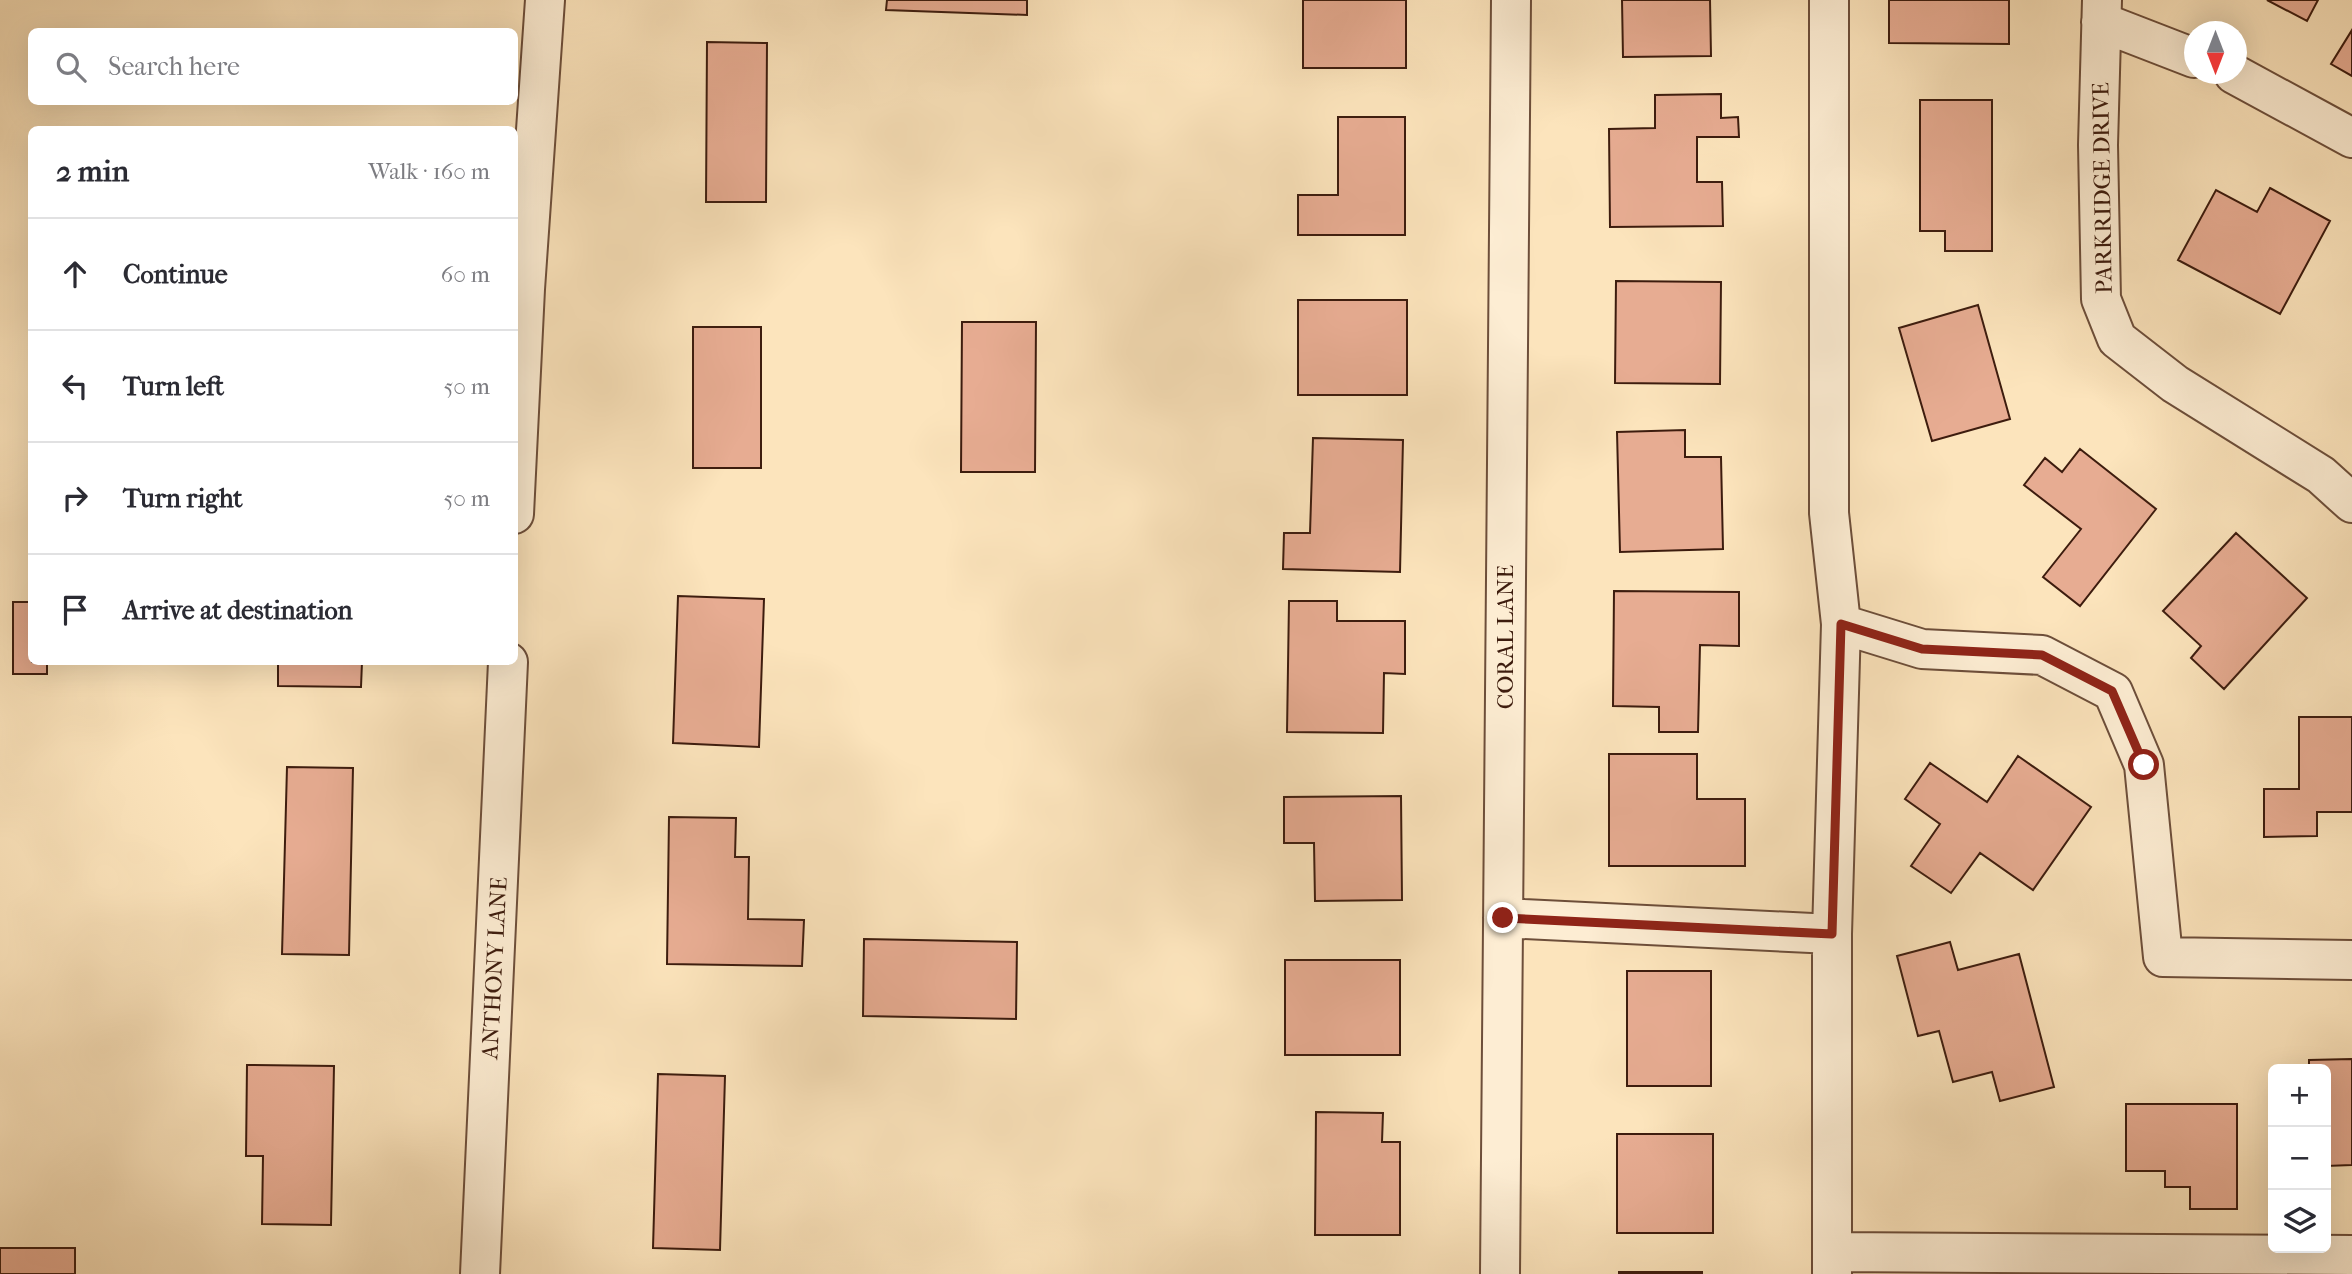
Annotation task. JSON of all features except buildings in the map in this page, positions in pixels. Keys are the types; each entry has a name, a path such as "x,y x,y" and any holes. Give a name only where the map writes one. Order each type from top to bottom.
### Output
{"street":[{"path":"518,432 545,0"},
{"name":"CORAL LANE","path":"1500,1274 1511,0"},
{"path":"1829,0 1829,513 1841,624 1832,934 1832,1263 2352,1255"},
{"path":"2101,11 2184,53"},
{"name":"PARKRIDGE DRIVE","path":"2101,11 2098,145 2101,299 2117,339 2175,384 2321,475 2352,503"},
{"path":"2247,81 2352,138"},
{"path":"1841,624 1922,649 2042,655 2112,691 2144,765 2162,957 2352,960"},
{"name":"ANTHONY LANE","path":"480,1274 508,665"},
{"path":"1503,918 1832,934"}],"route":[{"path":"1503,918 1832,934 1841,624 1922,649 2042,655 2112,691 2144,765"}]}
